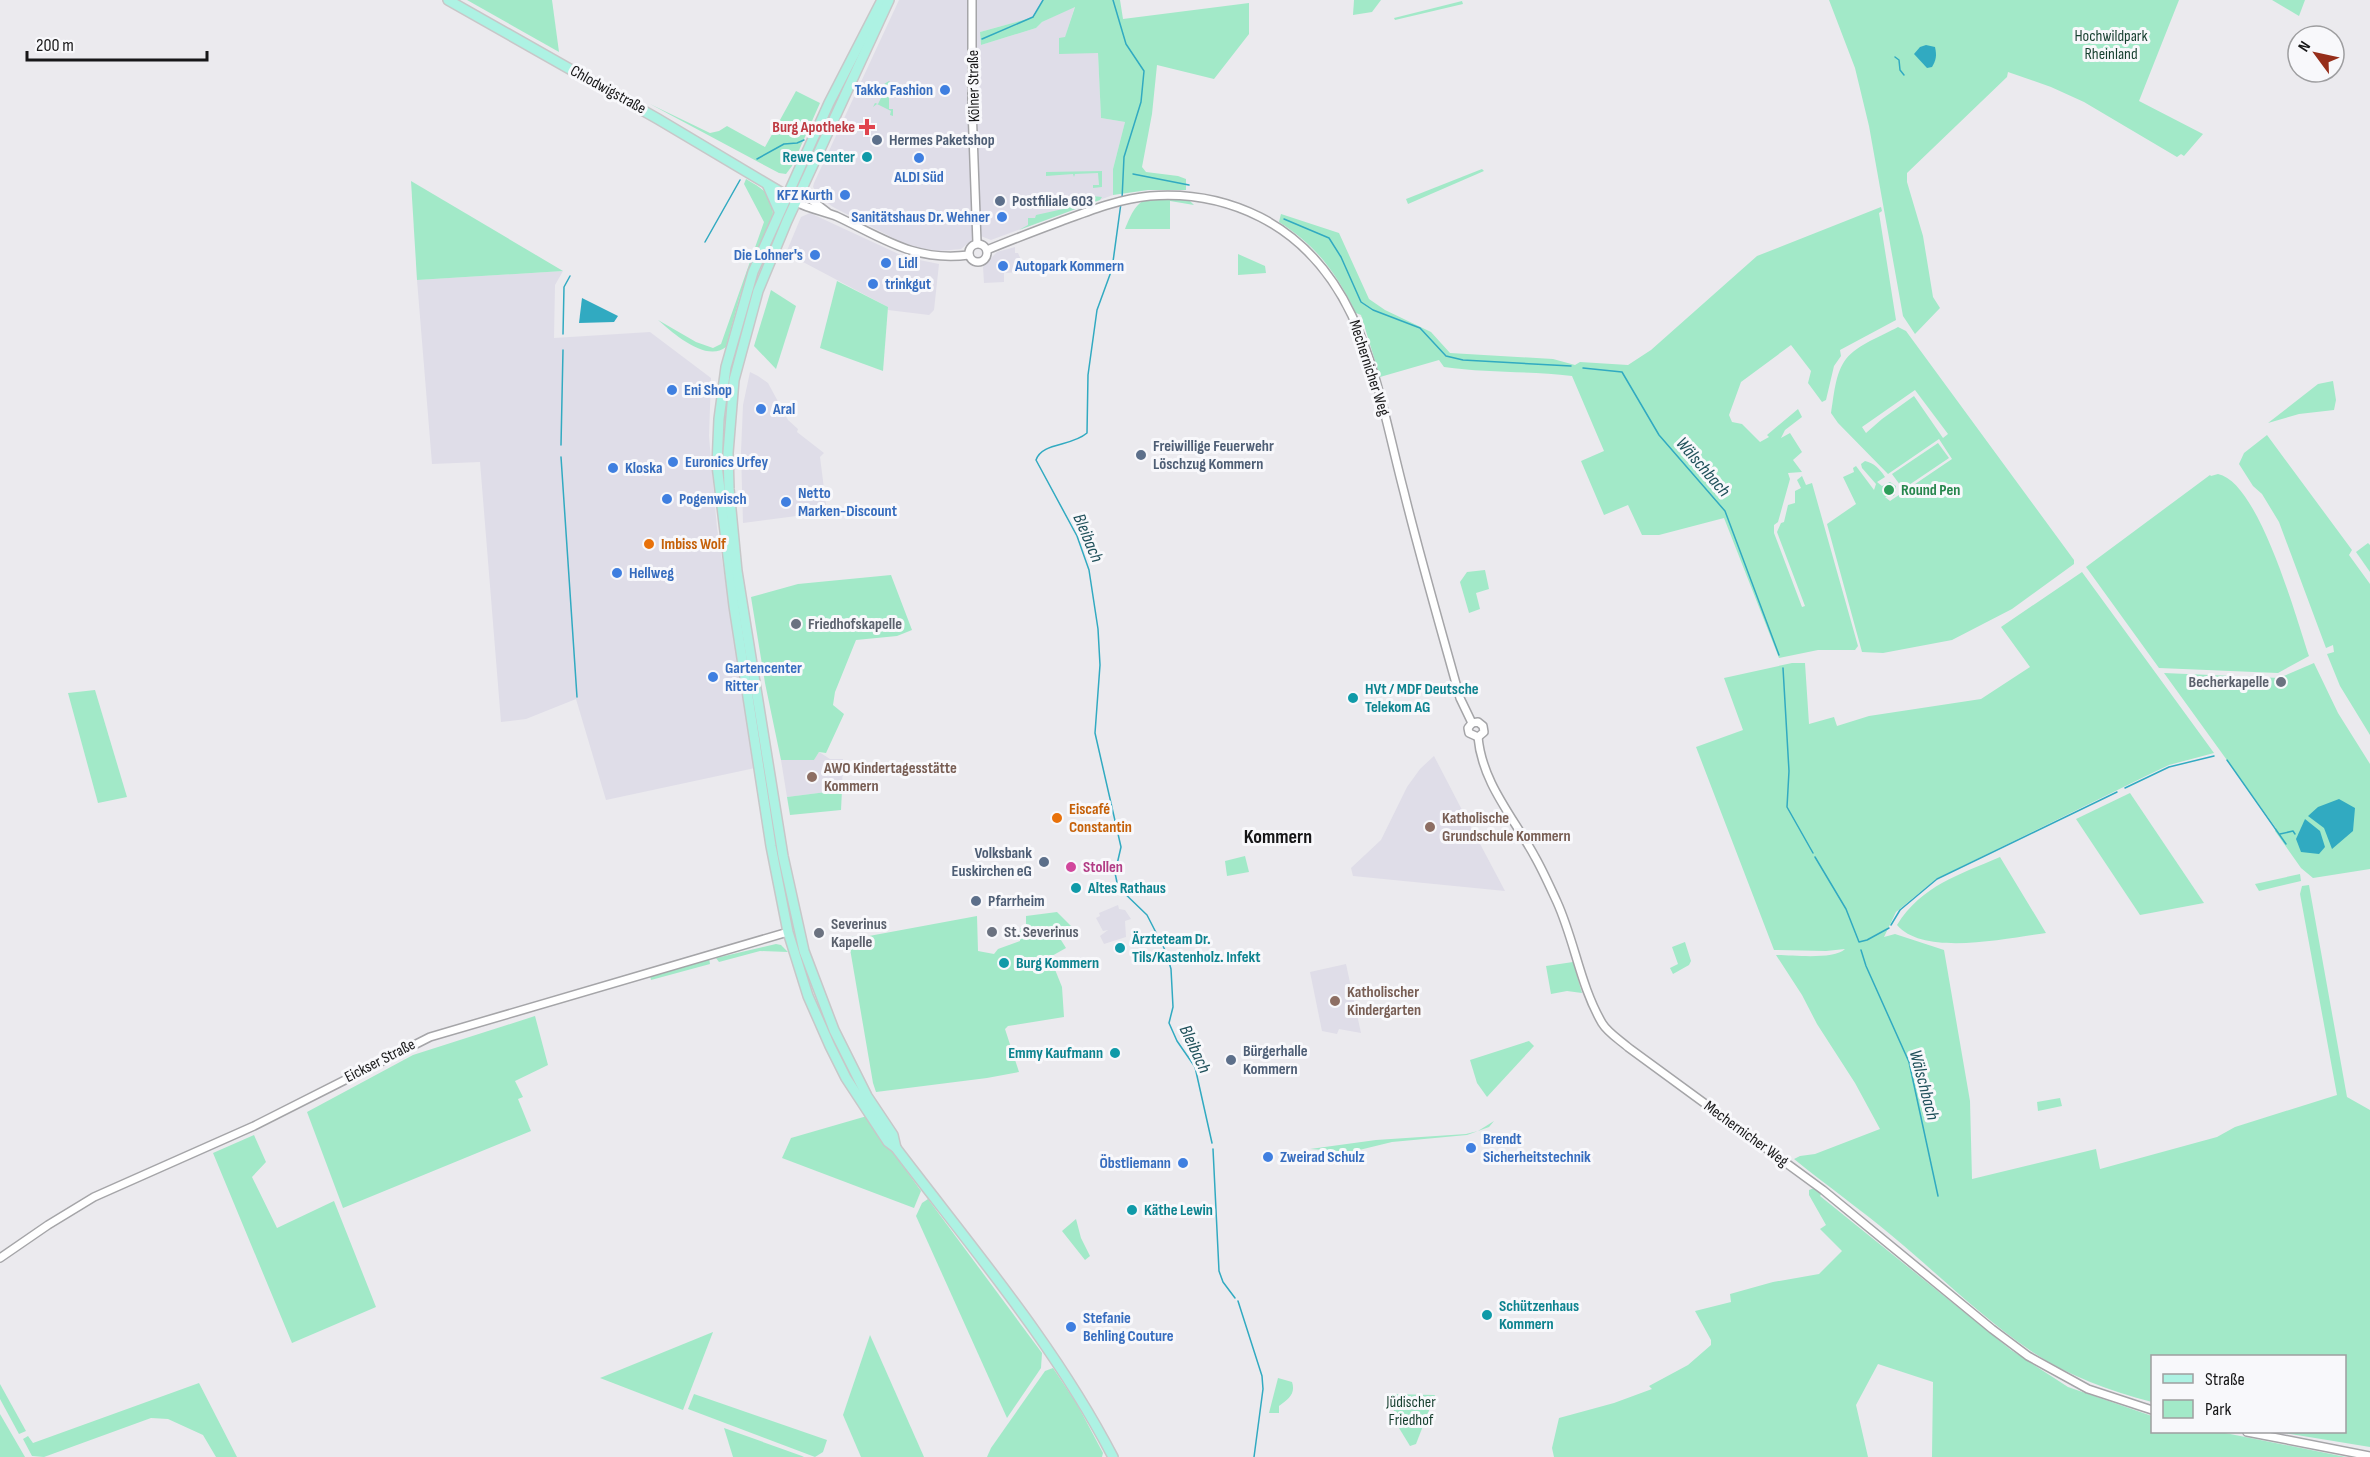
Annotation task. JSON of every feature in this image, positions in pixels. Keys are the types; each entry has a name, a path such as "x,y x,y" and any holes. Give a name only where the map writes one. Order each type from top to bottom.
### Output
{"main road":[{"name":"Chlodwigstraße","path":"448,0 767,183 789,191"},
{"path":"882,0 841,78 779,210 753,272 729,356 719,419 717,465 736,617 771,846 788,932 808,996 846,1078 888,1142 896,1148 1052,1356 1113,1457"},
{"path":"889,0 796,202 758,291 734,380 728,453 735,550 783,856 804,951 834,1030 867,1096 893,1135 896,1148"},
{"path":"767,183 779,210"},
{"path":"789,191 801,192"},
{"path":"789,191 796,202"}],"street":[{"name":"Kölner Straße","path":"972,0 972,107 977,243"},
{"path":"801,192 829,213"},
{"name":"Mechernicher Weg","path":"987,250 1128,199 1184,196 1222,202 1268,221 1294,239 1317,260 1340,290 1368,355 1460,698 1472,723"},
{"path":"796,202 829,213 894,245 915,252 942,258 969,255"},
{"path":"977,243 983,245 987,250 987,256 981,262 972,260 969,255 970,247 977,243"},
{"name":"Mechernicher Weg","path":"1478,722 1483,726 1484,732 1478,737 1469,733 1468,728 1472,723 1478,722"},
{"name":"Mechernicher Weg","path":"1478,737 1480,757 1510,818 1534,856 1557,902 1585,987 1605,1027 1629,1048 1823,1190 2028,1356 2088,1389 2151,1410"},
{"name":"Eickser Straße","path":"0,1258 56,1219 94,1197 254,1126 430,1036 788,932"},
{"path":"2257,1433 2370,1456"}],"shaded area":[{"path":"899,0 1043,0 1034,17 980,32 981,45 1036,28 1042,22 1075,6 1065,38 1059,38 1098,53 1101,118 1125,122 1113,169 1113,195 991,240 978,235 961,249 939,251 919,248 899,241 833,207 820,197 813,187 814,183"},
{"path":"810,213 905,257 939,264 934,310 929,315 888,310 888,307 786,253 801,217"},
{"name":"Autopark Kommern","path":"1015,247 1015,253 1018,253 1022,262 1022,272 1004,273 1004,282 984,283 983,267 985,264 997,252"},
{"path":"563,271 555,285 554,338 650,332 711,378 709,436 717,528 755,768 606,800 576,699 526,719 501,722 480,462 432,464 417,280"},
{"path":"750,372 768,383 788,420 798,429 797,432 824,453 820,457 827,512 743,523 741,452 743,405"},
{"name":"AWO Kindertagesstätte Kommern","path":"819,752 830,759 843,759 842,790 787,797 781,760 814,760"},
{"name":"Katholische Grundschule Kommern","path":"1434,756 1505,891 1353,876 1351,868 1381,840 1407,787 1420,769"},
{"path":"1118,905 1119,909 1125,910 1131,919 1125,921 1126,937 1104,944 1100,936 1108,930 1103,931 1096,918 1100,916 1099,913"},
{"name":"Katholischer Kindergarten","path":"1346,964 1361,1033 1339,1029 1337,1034 1322,1031 1310,972"}],"green space":[{"path":"467,0 552,0 559,52"},
{"path":"1043,0 1120,0 1123,19 1249,3 1249,34 1214,79 1157,65 1152,114 1142,167 1146,172 1186,179 1186,190 1148,190 1113,195 1113,169 1125,122 1101,118 1098,53 1059,54 1059,38 1065,37 1075,7 1042,22 1036,28 981,45 980,32 1034,17"},
{"path":"1354,0 1381,0 1372,12 1353,15"},
{"name":"Hochwildpark Rheinland","path":"1829,0 2179,0 2139,101 2203,134 2184,156 2181,154 2177,157 2084,102 2051,87 2008,72 2007,77 1907,173 1907,182 1923,236 1933,297 1940,308 1915,334 1903,316 1869,126 1855,68"},
{"path":"2272,0 2305,0 2299,16"},
{"path":"1462,1 1463,4 1395,20 1394,18"},
{"path":"889,81 893,84 889,85 889,109 893,109 893,116 890,115 891,111 877,104 873,107 875,103 878,104 887,86 884,84"},
{"path":"796,91 820,103 792,166 786,174 779,173 650,104 710,133 727,126 765,147"},
{"path":"1482,169 1484,171 1408,204 1406,199"},
{"path":"1102,171 1102,187 1093,188 1093,185 1099,185 1098,173 1075,174 1074,177 1073,174 1046,176 1046,172"},
{"path":"746,179 768,196 773,214 740,296 726,347 718,351 700,349 672,332 658,320 696,342 713,348 721,344 764,222 744,184"},
{"path":"411,181 563,271 417,280"},
{"path":"1092,196 1102,197 1100,200 1019,230 1028,225 1028,218 1063,209"},
{"path":"1152,198 1188,199 1194,205 1170,201 1170,229 1125,229 1138,205"},
{"path":"1881,207 1882,211 1879,213 1896,320 1840,350 1841,356 1834,366 1826,400 1822,402 1808,383 1811,371 1791,345 1741,382 1729,415 1732,422 1742,424 1760,442 1769,437 1767,435 1798,409 1802,417 1785,430 1781,438 1790,433 1802,452 1793,460 1802,472 1788,473 1790,479 1778,522 1774,525 1774,533 1802,607 1805,606 1777,532 1781,523 1784,522 1788,505 1795,503 1795,491 1801,488 1797,480 1802,476 1806,485 1812,483 1858,646 1855,650 1818,650 1779,658 1724,518 1659,535 1642,535 1628,505 1604,515 1581,461 1604,451 1572,376 1444,367 1439,360 1380,377 1361,315 1356,313 1325,262 1305,241 1279,222 1281,214 1339,233 1369,299 1385,310 1431,332 1450,353 1553,359 1575,365 1580,362 1628,365 1651,350 1757,256"},
{"path":"1238,254 1265,266 1266,273 1238,275"},
{"path":"837,281 888,307 883,371 820,348"},
{"path":"771,290 796,306 776,369 754,346"},
{"path":"1898,327 1906,331 2074,560 2074,564 2012,609 1952,640 1883,653 1862,652 1827,524 1856,504 1843,477 1854,472 1853,468 1856,466 1874,490 1876,484 1861,464 1865,461 1871,463 1885,477 1877,482 1882,486 1890,482 1896,486 1894,496 1885,497 1890,501 1952,459 1939,439 1888,474 1831,413 1837,378 1846,359 1864,345","holes":["1915,390 1948,434 1943,438 1914,396 1866,433 1862,427"]},
{"path":"2333,381 2336,400 2334,410 2299,414 2268,423 2318,384"},
{"path":"2267,435 2352,550 2349,555 2370,584 2370,735 2340,686 2327,654 2334,652 2333,645 2326,648 2279,522 2262,494 2253,486 2239,464 2244,453"},
{"path":"1938,443 1949,458 1903,489 1892,474"},
{"path":"2218,474 2233,483 2248,500 2261,525 2285,584 2309,656 2278,673 2159,668 2086,567 2210,475"},
{"path":"2368,543 2370,545 2370,572 2356,552"},
{"path":"1485,570 1489,589 1476,593 1480,609 1469,613 1460,582 1467,572"},
{"path":"2082,572 2214,753 2169,765 1936,879 1896,912 1884,937 1895,934 1944,950 1970,1101 1972,1179 2096,1149 2100,1169 2217,1137 2235,1127 2337,1095 2300,894 2302,886 2309,885 2347,1097 2370,1110 2370,1447 2285,1433 2346,1433 2346,1355 2151,1355 2151,1402 2105,1388 2045,1360 2013,1338 1879,1225 1794,1159 1815,1154 1880,1129 1855,1083 1776,955 1823,956 1845,949 1774,950 1696,747 1743,730 1724,678 1792,663 1805,663 1809,724 1834,717 1837,726 1869,716 1981,699 2030,667 2001,627"},
{"path":"891,575 912,630 897,636 856,640 835,692 833,705 844,714 826,753 819,752 814,760 781,760 751,597 798,584"},
{"path":"2314,663 2338,713 2370,764 2370,869 2313,878 2301,868 2275,831 2276,828 2164,673 2279,678"},
{"path":"95,690 127,797 98,803 68,693"},
{"path":"842,790 841,810 790,815 787,797"},
{"path":"2130,793 2204,903 2140,915 2076,819"},
{"path":"1245,856 1249,872 1227,876 1225,861"},
{"path":"2000,857 2046,933 1989,941 1946,943 1910,935 1897,925 1907,911 1930,891 1956,876"},
{"path":"2300,874 2301,881 2259,891 2255,884"},
{"path":"1057,912 1073,928 1061,940 1066,948 1050,957 1062,987 1064,1017 1008,1026 1005,1029 1019,1072 876,1092 848,937 869,936 977,916 978,951 994,954 998,949 1020,941 1020,928 1026,926 1026,916"},
{"path":"1685,942 1691,961 1689,965 1673,974 1670,968 1678,964 1672,947"},
{"path":"776,944 781,945 788,952 760,951 719,962 716,958"},
{"path":"709,958 710,964 651,980 650,975"},
{"path":"1573,962 1582,993 1567,991 1551,994 1546,966"},
{"path":"535,1016 548,1065 515,1081 523,1097 518,1099 531,1131 343,1208 307,1112 413,1055"},
{"path":"1529,1041 1534,1046 1487,1097 1477,1083 1470,1060"},
{"path":"2060,1098 2062,1106 2038,1111 2037,1102"},
{"path":"867,1116 921,1191 914,1208 782,1158 791,1138"},
{"path":"1494,1121 1489,1127 1478,1131"},
{"path":"1478,1131 1467,1135 1392,1142 1351,1152 1310,1149 1376,1140 1466,1134"},
{"path":"254,1135 266,1162 252,1177 277,1228 334,1201 376,1307 292,1343 213,1153"},
{"path":"1814,1188 1822,1193 1820,1196 2011,1350 2068,1387 2151,1416 2151,1433 2225,1433 2346,1457 1932,1457 1933,1382 1878,1364 1856,1405 1868,1457 1554,1457 1552,1448 1559,1418 1614,1403 1652,1389 1649,1386 1688,1365 1711,1345 1711,1340 1695,1311 1731,1302 1730,1294 1773,1282 1819,1274 1842,1251 1820,1229 1826,1225 1809,1195 1809,1190"},
{"path":"928,1199 1042,1353 1041,1368 1007,1418 916,1216 922,1203"},
{"path":"1076,1219 1081,1238 1090,1256 1085,1260 1062,1231"},
{"path":"713,1332 683,1410 600,1378"},
{"path":"870,1335 924,1457 861,1457 843,1415"},
{"path":"1053,1368 1077,1404 1103,1453 1102,1457 987,1457 1045,1371"},
{"path":"1278,1378 1292,1382 1293,1390 1279,1406 1279,1413 1269,1413"},
{"path":"199,1383 237,1457 216,1457 203,1435 168,1419 151,1418 44,1457 32,1456 23,1439 28,1436 33,1443"},
{"path":"0,1384 26,1431 19,1434 0,1399"},
{"path":"694,1394 827,1440 823,1452 815,1457 688,1409"},
{"name":"Jüdischer Friedhof","path":"1389,1394 1435,1395 1416,1444 1410,1446 1399,1428"},
{"path":"0,1414 25,1457 0,1457"},
{"path":"724,1428 802,1456 804,1457 733,1457"}],"water":[{"path":"1926,45 1935,47 1936,53 1932,67 1927,68 1914,54 1920,47"},
{"path":"582,298 618,316 614,322 579,323"},
{"path":"2339,799 2355,808 2353,831 2332,849 2324,828 2308,816 2318,807"},
{"path":"2305,819 2320,831 2325,847 2319,854 2301,852 2296,839"}],"waterway":[{"path":"982,39 1033,17 1043,0"},
{"name":"Bleibach","path":"1113,0 1126,44 1144,71 1141,102 1124,157 1122,199"},
{"path":"1895,57 1899,60 1900,70 1904,75"},
{"path":"757,159 784,144 804,140"},
{"name":"Wälschbach","path":"1133,174 1189,185"},
{"path":"705,242 740,180"},
{"name":"Bleibach","path":"1121,203 1112,269 1097,310 1088,375 1087,433 1073,441 1044,450 1036,460 1077,536 1089,570 1098,629 1100,665 1095,733 1121,847 1115,873 1118,887 1147,915 1166,952 1171,969 1173,1007 1169,1023 1177,1041 1195,1067 1212,1143"},
{"name":"Wälschbach","path":"1284,219 1329,238 1341,257 1361,302 1373,310 1420,328 1446,356 1463,360 1571,366"},
{"path":"563,334 564,287 570,276"},
{"path":"561,445 563,350"},
{"name":"Wälschbach","path":"1583,368 1622,372 1659,435 1725,511 1779,655"},
{"path":"561,457 577,697"},
{"name":"Wälschbach","path":"1783,668 1789,771 1787,807 1813,853"},
{"path":"2125,788 2169,767 2214,756"},
{"path":"2227,760 2286,844"},
{"path":"1891,925 1900,910 1937,879 2117,792"},
{"path":"2280,834 2293,831 2295,834"},
{"name":"Wälschbach","path":"1815,857 1846,909 1859,942 1889,928"},
{"name":"Wälschbach","path":"1861,950 1909,1062 1938,1196"},
{"name":"Bleibach","path":"1213,1149 1219,1271 1223,1282 1235,1298"},
{"name":"Bleibach","path":"1238,1301 1262,1376 1263,1389 1254,1457"}],"place":[{"name":"Takko Fashion","path":"945,90"},
{"name":"Burg Apotheke","path":"867,127"},
{"name":"Hermes Paketshop","path":"877,140"},
{"name":"Rewe Center","path":"867,157"},
{"name":"ALDI Süd","path":"919,158"},
{"name":"KFZ Kurth","path":"845,195"},
{"name":"Postfiliale 603","path":"1000,201"},
{"name":"Sanitätshaus Dr. Wehner","path":"1002,217"},
{"name":"Die Lohner's","path":"815,255"},
{"name":"Lidl","path":"886,263"},
{"name":"Autopark Kommern","path":"1003,266"},
{"name":"trinkgut","path":"873,284"},
{"name":"Eni Shop","path":"672,390"},
{"name":"Aral","path":"761,409"},
{"name":"Freiwillige Feuerwehr Löschzug Kommern","path":"1141,455"},
{"name":"Euronics Urfey","path":"673,462"},
{"name":"Kloska","path":"613,468"},
{"name":"Round Pen","path":"1889,490"},
{"name":"Pogenwisch","path":"667,499"},
{"name":"Netto Marken-Discount","path":"786,502"},
{"name":"Imbiss Wolf","path":"649,544"},
{"name":"Hellweg","path":"617,573"},
{"name":"Friedhofskapelle","path":"796,624"},
{"name":"Gartencenter Ritter","path":"713,677"},
{"name":"Becherkapelle","path":"2281,682"},
{"name":"HVt / MDF Deutsche Telekom AG","path":"1353,698"},
{"name":"AWO Kindertagesstätte Kommern","path":"812,777"},
{"name":"Eiscafé Constantin","path":"1057,818"},
{"name":"Katholische Grundschule Kommern","path":"1430,827"},
{"name":"Volksbank Euskirchen eG","path":"1044,862"},
{"name":"Stollen","path":"1071,867"},
{"name":"Altes Rathaus","path":"1076,888"},
{"name":"Pfarrheim","path":"976,901"},
{"name":"St. Severinus","path":"992,932"},
{"name":"Severinus Kapelle","path":"819,933"},
{"name":"Ärzteteam Dr. Tils/Kastenholz. Infekt","path":"1120,948"},
{"name":"Burg Kommern","path":"1004,963"},
{"name":"Katholischer Kindergarten","path":"1335,1001"},
{"name":"Emmy Kaufmann","path":"1115,1053"},
{"name":"Bürgerhalle Kommern","path":"1231,1060"},
{"name":"Brendt Sicherheitstechnik","path":"1471,1148"},
{"name":"Zweirad Schulz","path":"1268,1157"},
{"name":"Öbstliemann","path":"1183,1163"},
{"name":"Käthe Lewin","path":"1132,1210"},
{"name":"Schützenhaus Kommern","path":"1487,1315"},
{"name":"Stefanie Behling Couture","path":"1071,1327"}],"district":[{"name":"Kommern","path":"1278,837"}]}
